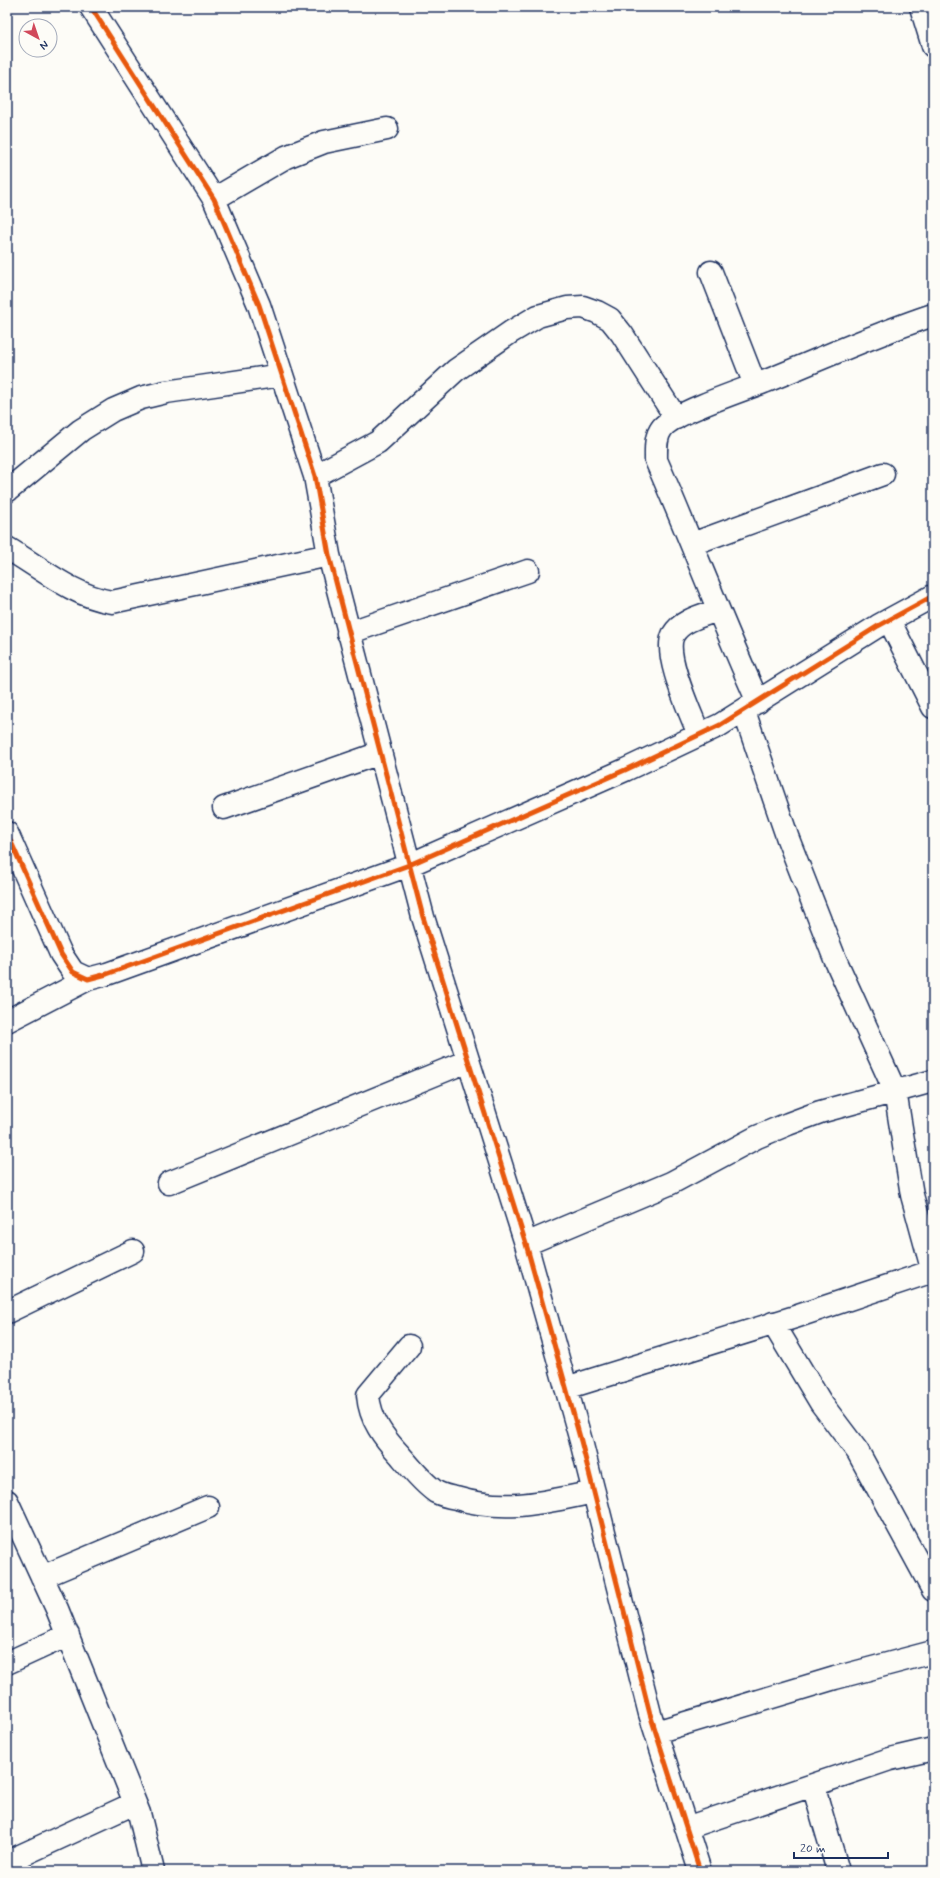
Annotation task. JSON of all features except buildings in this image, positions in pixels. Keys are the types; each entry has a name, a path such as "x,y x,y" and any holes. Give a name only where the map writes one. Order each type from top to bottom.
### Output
{"street":[{"path":"91,7 214,199 260,305 315,476 329,555 348,633 423,917 526,1244 594,1492 656,1732 700,1871"},
{"path":"921,7 933,46"},
{"path":"214,199 286,157 324,142 387,129"},
{"path":"711,272 755,386"},
{"path":"315,476 378,442 456,370 511,332 538,316 567,308 584,307 610,319 622,334 676,418"},
{"path":"566,1388 933,1271 912,1195 895,1091 835,959 788,839 751,706 718,610 656,460 656,442 663,427 676,418 888,329 933,315"},
{"path":"7,492 81,430 113,410 141,398 166,392 282,375"},
{"path":"692,544 883,474"},
{"path":"7,548 76,590 96,599 112,602 329,555"},
{"path":"348,633 528,571"},
{"path":"7,1021 88,979 115,971 409,865 626,770 699,735 751,706 889,620 933,596"},
{"path":"699,735 671,660 670,646 673,634 683,624 718,610"},
{"path":"889,620 933,707"},
{"path":"224,808 380,753"},
{"path":"7,833 61,954 73,972 88,979"},
{"path":"169,1183 468,1061"},
{"path":"526,1244 671,1183 757,1137 788,1124 820,1112 933,1081"},
{"path":"7,1312 133,1251"},
{"path":"773,1323 822,1403 858,1452 924,1554 933,1590"},
{"path":"408,1346 368,1395 369,1407 382,1436 424,1482 438,1493 469,1502 516,1507 534,1505 594,1492"},
{"path":"7,1501 68,1635 139,1813 153,1871"},
{"path":"42,1577 208,1507"},
{"path":"7,1663 68,1635"},
{"path":"656,1732 835,1678 933,1652"},
{"path":"686,1828 890,1759 933,1749"},
{"path":"813,1785 838,1871"},
{"path":"7,1862 135,1803"}],"cycle path":[{"path":"91,7 214,199 259,305 315,476 329,555 423,917 526,1244 581,1441 650,1714 700,1871"},
{"path":"7,833 61,954 73,972 88,979 107,974 409,865 625,770 720,725 878,626 933,596"}]}
